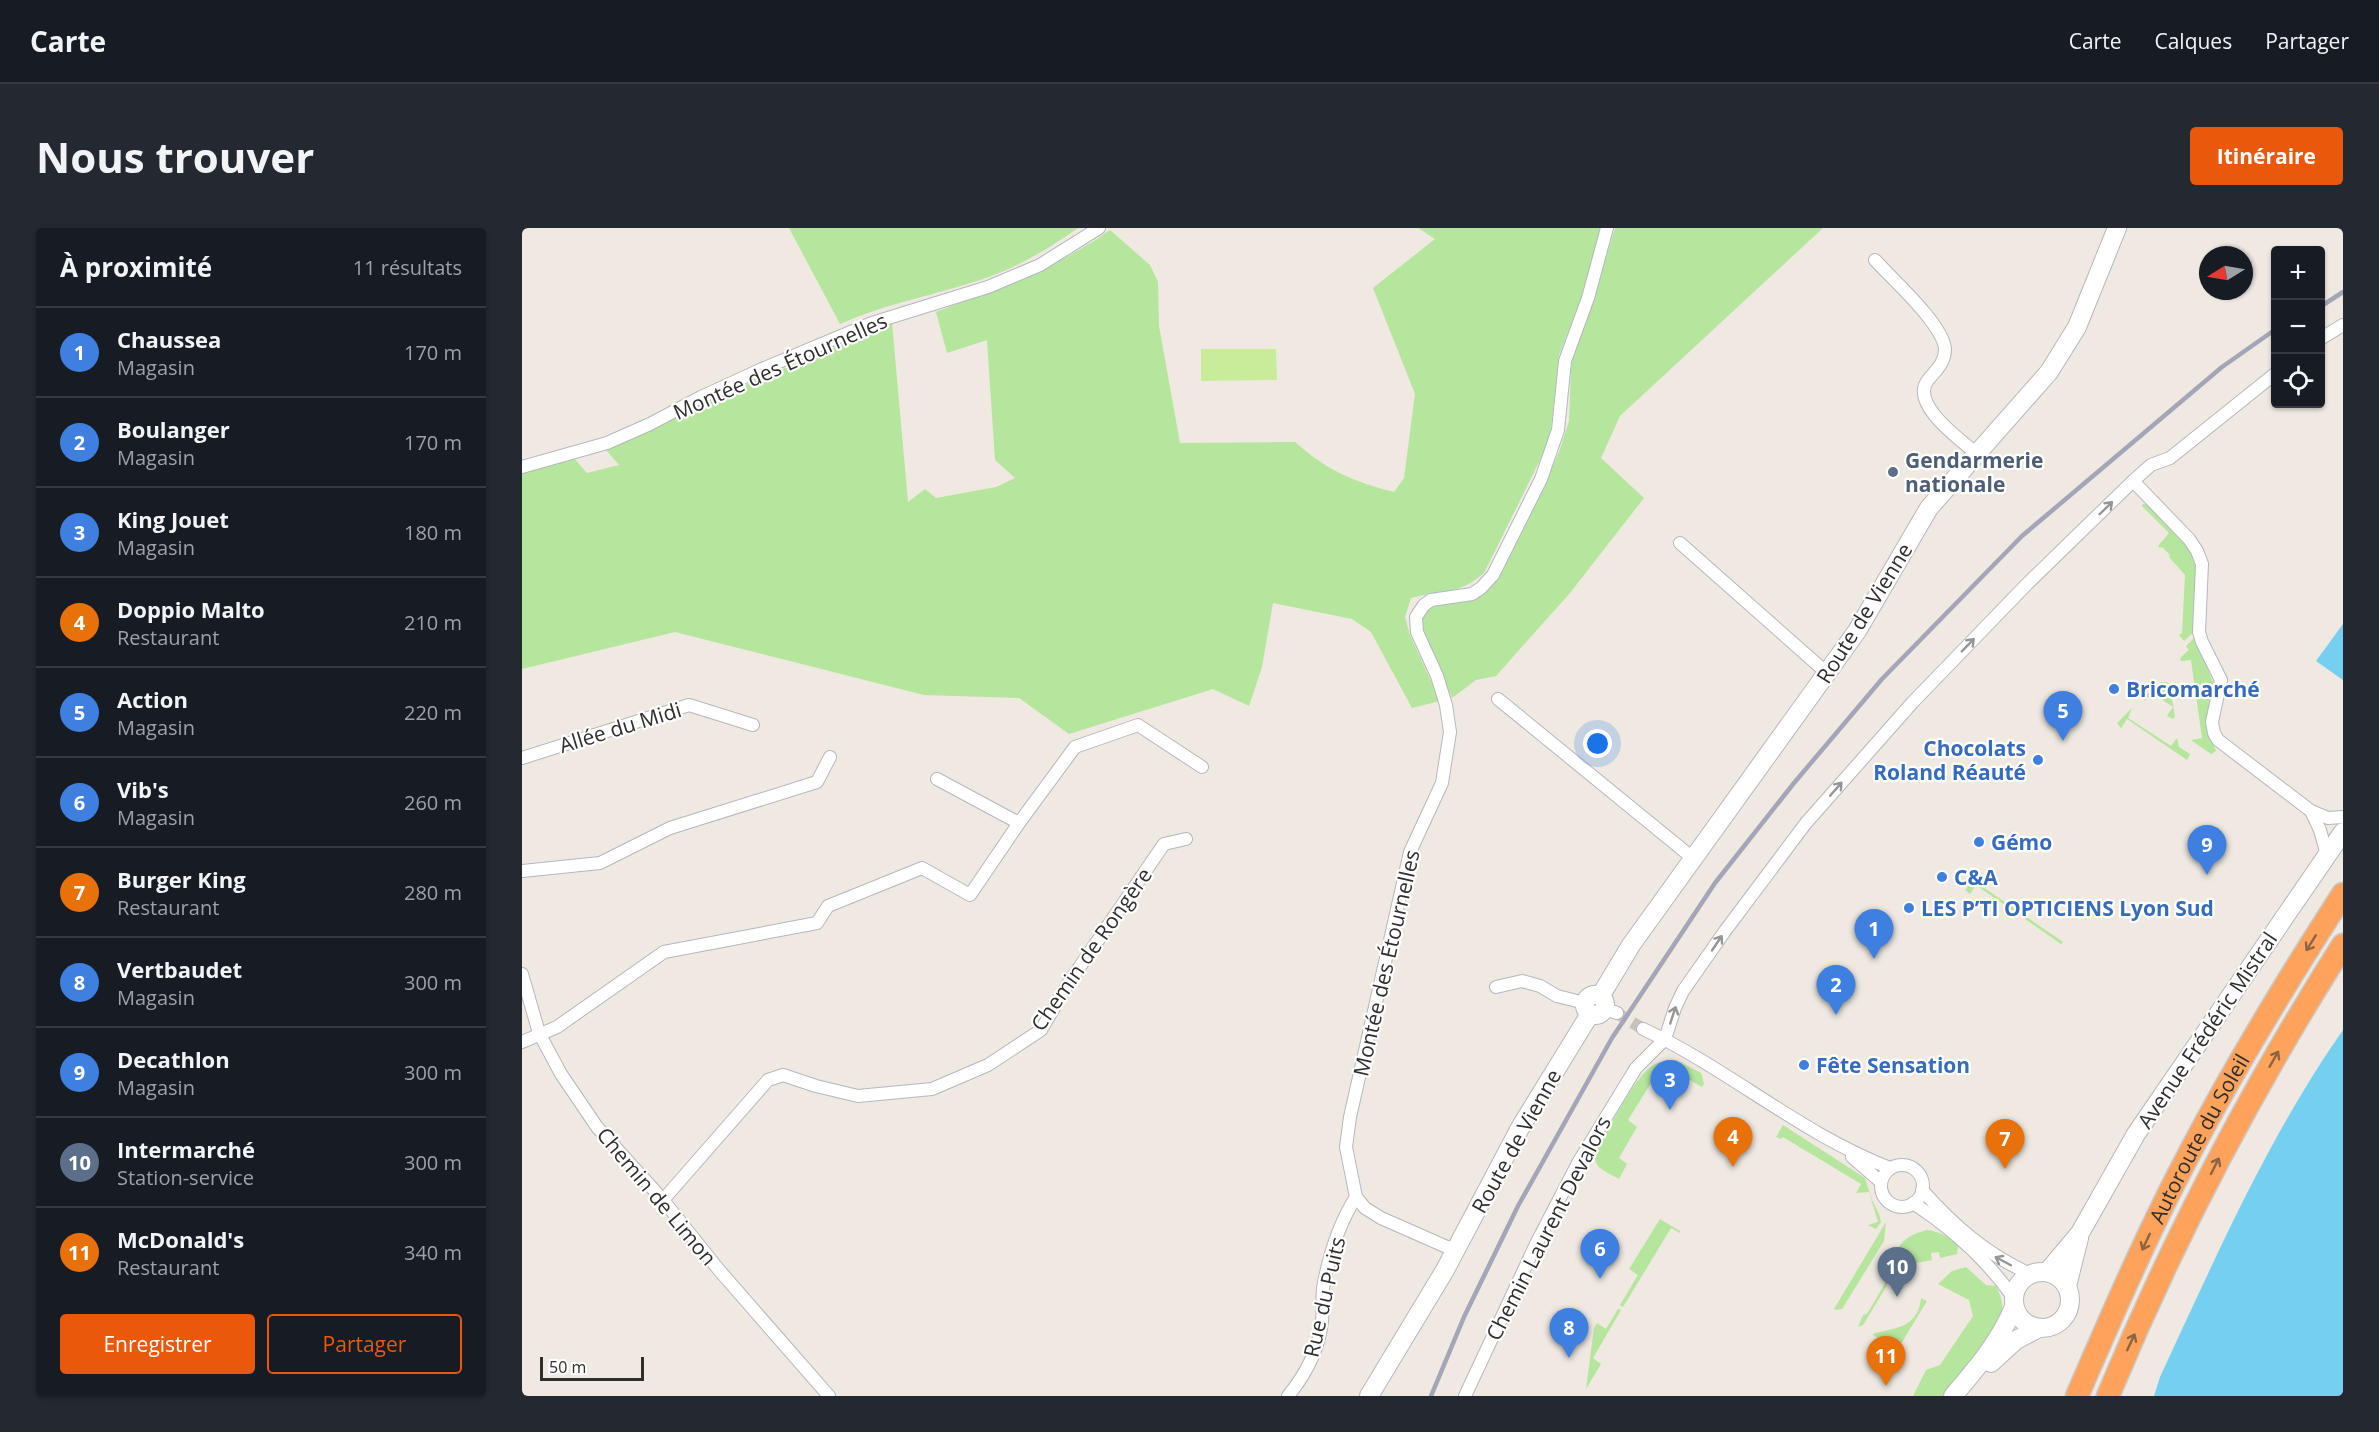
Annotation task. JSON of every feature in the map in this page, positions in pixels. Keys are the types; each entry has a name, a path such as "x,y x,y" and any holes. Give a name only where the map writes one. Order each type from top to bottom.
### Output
{"highway":[{"name":"Autoroute du Soleil","path":"2077,1396 2131,1275 2188,1157 2276,1000 2343,894"},
{"name":"Autoroute du Soleil","path":"2108,1396 2218,1159 2343,945"}],"street":[{"name":"Montée des Étournelles","path":"522,467 607,443 650,424 711,392 842,334 900,313 988,287 1040,265 1100,228"},
{"name":"Montée des Étournelles","path":"1356,1197 1346,1147 1350,1117 1410,852 1442,783 1450,732 1446,705 1437,676 1417,632 1416,616 1431,600 1463,597 1481,588 1493,575 1541,479 1558,430 1565,361 1588,298 1607,228"},
{"name":"Route de Vienne","path":"1369,1396 1456,1251 1520,1128 1600,1007 1631,945 1828,674 1857,631 1929,508 2049,372 2077,327 2117,228"},
{"path":"1875,260 1937,327 1945,348 1942,365 1926,382 1924,397 1930,412 1977,454"},
{"path":"2325,336 2343,325"},
{"path":"1665,1040 1683,991 1725,931 1806,823 1928,686 2027,584 2133,481 2151,465 2170,458 2271,378"},
{"path":"2133,481 2189,539 2202,564 2199,632 2221,680 2212,722 2218,740 2311,811 2328,818 2343,817"},
{"path":"1680,543 1828,674"},
{"path":"1498,699 1694,859"},
{"name":"Allée du Midi","path":"522,758 689,705 753,725"},
{"path":"522,1042 557,1027 664,952 817,923 828,906 922,868 970,895 1075,747 1138,725 1202,766"},
{"path":"522,871 600,863 670,828 817,782 830,757"},
{"path":"937,778 1019,823"},
{"path":"2311,811 2327,855"},
{"name":"Avenue Frédéric Mistral","path":"2067,1286 2080,1233 2136,1134 2343,832"},
{"name":"Chemin de Rongère","path":"663,1200 768,1080 783,1075 858,1096 932,1089 988,1065 1041,1030 1068,984 1164,844 1186,839"},
{"name":"Chemin de Limon","path":"522,974 539,1033 561,1074 597,1127 663,1200 719,1270 829,1396"},
{"path":"1496,987 1522,981 1540,986 1557,996 1600,1007"},
{"path":"1643,1029 1838,1145 1890,1168 1900,1165 1911,1167 1922,1179 1922,1190 1913,1203 1903,1207 1891,1204 1883,1194 1881,1182 1838,1145"},
{"name":"Chemin Laurent Devalors","path":"1465,1396 1536,1244 1578,1163 1636,1068 1665,1040"},
{"path":"1881,1182 1890,1168"},
{"path":"1922,1190 1944,1214 1994,1256 2039,1273 2058,1276 2067,1286 2070,1300 2067,1313 2057,1324 2039,1328 2016,1340 1994,1360 1967,1396"},
{"path":"1356,1197 1365,1208 1381,1218 1456,1251"},
{"name":"Rue du Puits","path":"1288,1396 1303,1378 1316,1350 1322,1323 1323,1290 1334,1241 1344,1215 1356,1197"},
{"path":"1913,1203 1948,1228 1999,1277 2021,1319 2039,1328"},
{"name":"Avenue Frédéric Mistral","path":"2039,1273 2080,1233"},
{"path":"1977,1257 1979,1244"},
{"path":"1953,1396 1980,1365 2005,1330 2014,1302 2016,1286 2039,1273"}],"green space":[{"path":"789,228 1078,228 1042,252 1004,271 874,311 840,324"},
{"path":"1418,228 1600,228 1584,291 1559,355 1551,430 1545,450 1484,573 1467,585 1411,598 1405,617 1410,635 1440,701 1412,708 1371,632 1352,619 1273,603 1262,667 1249,706 1213,689 1069,734 1019,698 924,695 675,632 522,669 522,469 572,456 587,473 619,465 606,450 726,393 892,323 908,502 925,489 936,498 996,487 1015,478 995,460 987,340 947,353 936,312 1047,266 1110,230 1150,265 1158,282 1159,326 1180,443 1295,442 1341,474 1394,492 1404,478 1415,394 1373,288 1435,239"},
{"path":"1615,228 1823,228 1620,416 1601,458 1644,498 1570,593 1496,676 1476,680 1452,698 1427,643 1421,625 1422,617 1425,611 1432,607 1477,598 1500,575 1559,452 1569,421 1574,351 1585,325"},
{"path":"1201,349 1276,349 1277,380 1201,381"},
{"path":"2147,504 2190,548 2197,559 2195,631 2184,641 2179,635 2182,633 2185,575 2169,557 2170,555 2158,546 2169,533 2142,506"},
{"path":"2195,637 2214,685 2205,723 2216,751 2211,754 2191,740 2202,738 2191,660 2181,661 2180,658 2189,650 2186,646"},
{"path":"2161,682 2167,682 2170,687 2175,717 2173,719 2167,716 2173,707 2151,692 2145,701 2143,698"},
{"path":"2132,708 2128,718 2171,746 2177,738 2179,747 2190,754 2187,760 2127,719 2121,728 2117,723"},
{"path":"1978,873 1983,875 1977,883 2063,942 2061,944 1976,885 1970,894 1965,890"},
{"path":"1676,1060 1701,1073 1704,1084 1702,1087 1674,1071 1656,1075 1628,1120 1637,1127 1619,1158 1627,1164 1619,1179 1604,1171 1595,1160 1597,1148 1638,1080 1653,1065"},
{"path":"1783,1125 1865,1178 1881,1222 1876,1229 1868,1225 1878,1222 1869,1192 1856,1193 1861,1184 1783,1137 1781,1139 1776,1137"},
{"path":"1660,1219 1680,1233 1671,1228 1623,1307 1620,1305 1638,1275 1629,1269"},
{"path":"1886,1222 1884,1241 1842,1309 1834,1309"},
{"path":"1927,1230 1940,1233 1951,1240 1958,1246 1957,1254 1940,1258 1939,1252 1931,1253 1932,1260 1895,1267 1863,1325 1858,1327 1863,1315 1867,1314 1884,1285 1902,1243 1916,1233"},
{"path":"1966,1267 1986,1285 1996,1286 2002,1306 1999,1325 1942,1396 1913,1396 1926,1370 1940,1365 1973,1316 1969,1300 1938,1284 1952,1271"},
{"path":"1921,1298 1927,1301 1899,1347 1893,1348 1873,1335 1906,1324 1916,1315"},
{"path":"1618,1309 1621,1310 1593,1358 1601,1364 1586,1389 1594,1328 1597,1323 1606,1329"}],"water":[{"path":"2343,624 2343,680 2316,661"},
{"path":"2343,1030 2343,1396 2154,1396 2160,1377 2244,1199 2290,1113"}],"tunnel":[{"path":"1617,1013 1643,1029"}],"railway":[{"path":"2325,304 2343,292"},
{"path":"1431,1396 1464,1317 1518,1206 1612,1038 1715,883 1794,783 1882,679 2022,536 2222,367 2271,333"}],"place":[{"name":"Gendarmerie nationale","path":"1893,472"},
{"name":"Bricomarché","path":"2114,689"},
{"name":"Action","path":"2063,741"},
{"name":"Chocolats Roland Réauté","path":"2038,760"},
{"name":"Gémo","path":"1979,842"},
{"name":"Decathlon","path":"2207,875"},
{"name":"C&A","path":"1942,877"},
{"name":"LES P’TI OPTICIENS Lyon Sud","path":"1909,908"},
{"name":"Chaussea","path":"1874,959"},
{"name":"Boulanger","path":"1836,1015"},
{"name":"Fête Sensation","path":"1804,1065"},
{"name":"King Jouet","path":"1670,1110"},
{"name":"Doppio Malto","path":"1733,1167"},
{"name":"Burger King","path":"2005,1169"},
{"name":"Vib's","path":"1600,1279"},
{"name":"Intermarché","path":"1897,1297"},
{"name":"Vertbaudet","path":"1569,1358"},
{"name":"McDonald's","path":"1886,1386"}]}
